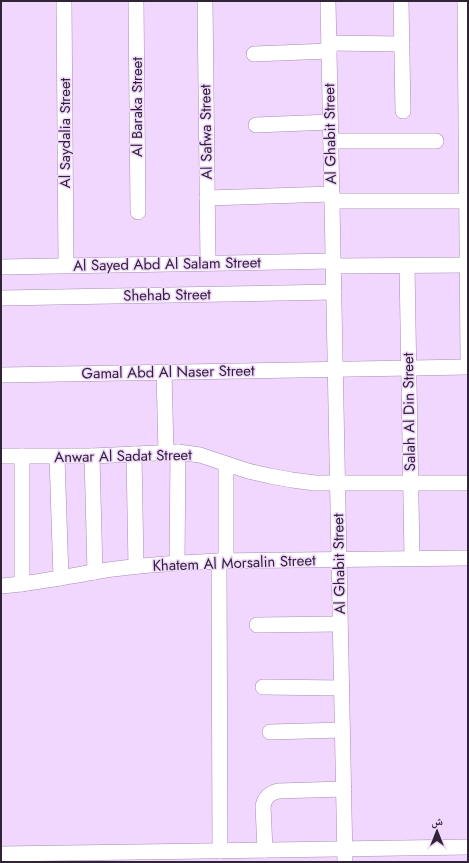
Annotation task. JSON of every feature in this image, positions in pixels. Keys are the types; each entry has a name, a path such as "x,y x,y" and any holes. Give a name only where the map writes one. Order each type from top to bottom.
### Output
{"street":[{"name":"Al Saydalia Street","path":"64,1 66,265"},
{"name":"Al Baraka Street","path":"136,1 138,212"},
{"name":"Al Safwa Street","path":"205,1 208,263"},
{"name":"Al Ghabit Street","path":"328,1 345,856"},
{"path":"401,1 403,111"},
{"path":"465,1 468,359"},
{"path":"254,54 329,47 402,44"},
{"path":"256,125 330,122"},
{"path":"331,141 436,141"},
{"path":"207,198 332,198 467,201"},
{"name":"Al Sayed Abd Al Salam Street","path":"1,267 208,263 333,264"},
{"path":"333,264 407,266 468,265"},
{"name":"Salah Al Din Street","path":"407,266 412,558"},
{"name":"Shehab Street","path":"1,298 334,292"},
{"name":"Gamal Abd Al Naser Street","path":"1,375 468,367"},
{"path":"164,372 172,452 178,563"},
{"name":"Anwar Al Sadat Street","path":"1,456 57,457 172,452 200,455 248,471 285,479 338,483 468,482"},
{"path":"134,454 136,566"},
{"path":"22,456 22,584"},
{"path":"92,456 95,572"},
{"path":"57,457 61,578"},
{"path":"220,851 222,562 226,464"},
{"name":"Khatem Al Morsalin Street","path":"1,586 136,566 178,563 468,558"},
{"path":"258,625 340,624"},
{"path":"263,687 342,688"},
{"path":"270,732 342,730"},
{"path":"265,850 263,806 264,801 270,794 278,791 344,789"},
{"path":"1,854 37,858 265,850 345,856 468,847"}]}
